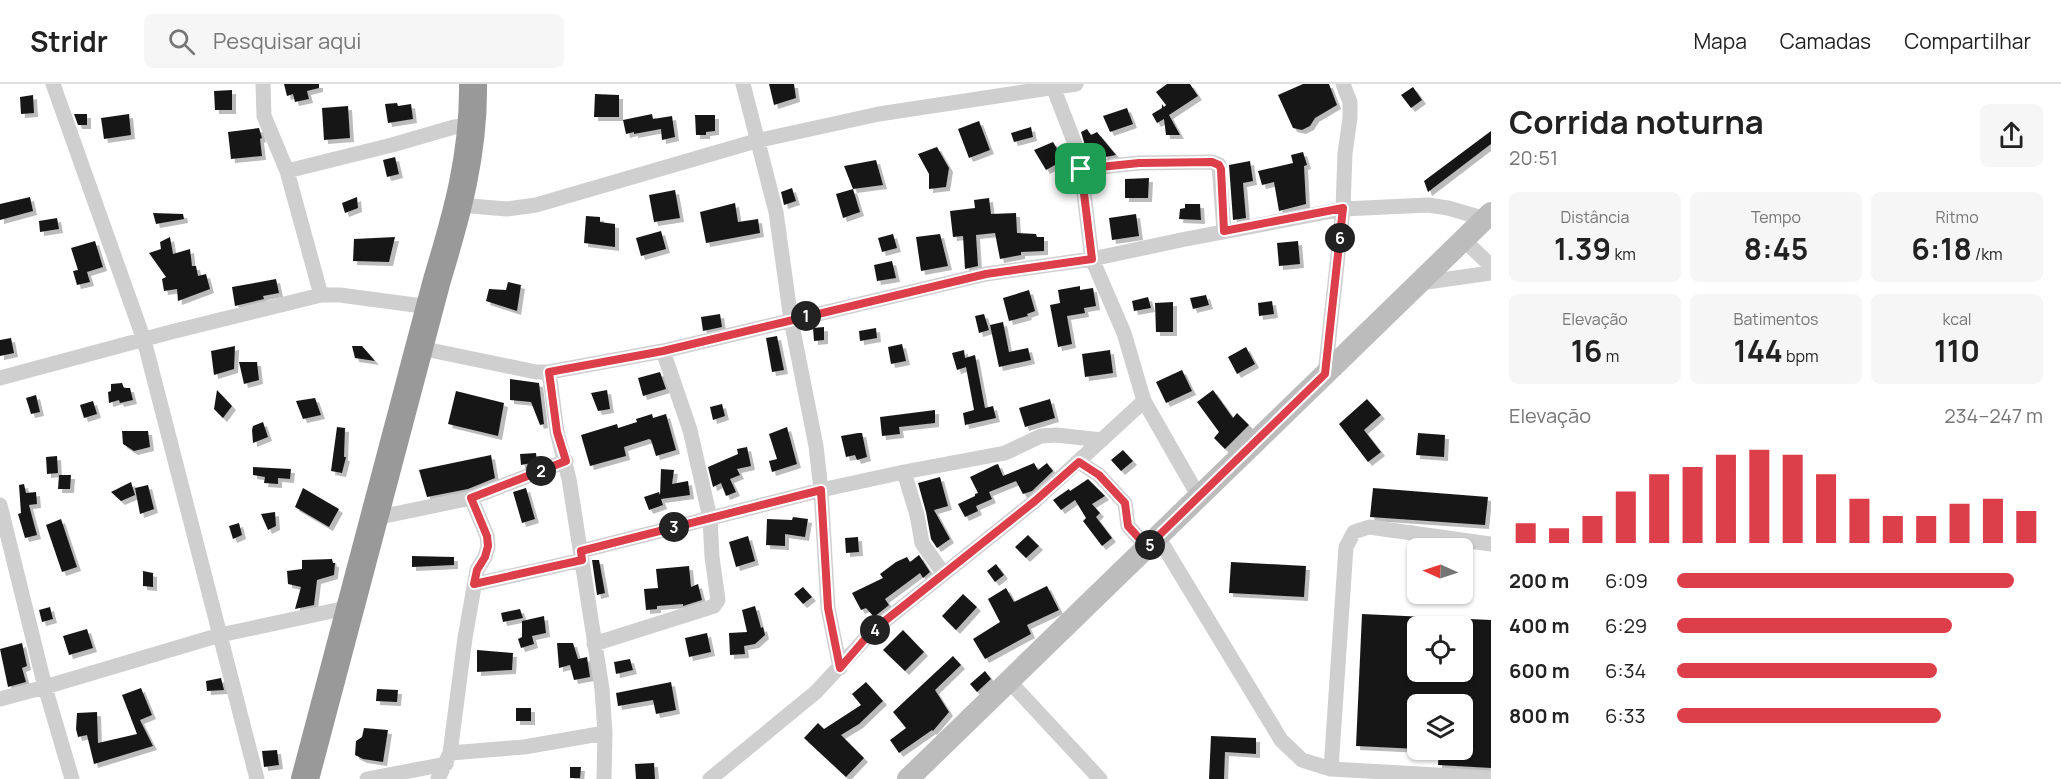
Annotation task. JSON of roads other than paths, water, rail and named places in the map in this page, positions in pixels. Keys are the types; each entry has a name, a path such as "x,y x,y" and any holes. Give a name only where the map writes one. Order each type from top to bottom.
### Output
{"highway":[{"path":"305,779 459,206 471,125 472,84"}],"main road":[{"path":"909,779 1488,216"}],"street":[{"path":"54,84 144,340 257,779"},
{"path":"263,84 264,116 287,171 321,295"},
{"path":"742,84 776,212 790,320 816,446 828,608 840,668"},
{"path":"459,206 507,209 536,205 756,141 879,114 1076,84"},
{"path":"1325,374 1343,208 1350,102 1343,84"},
{"path":"1052,86 1075,144 1081,169 1092,259 1124,333 1144,401 1199,497"},
{"path":"287,171 454,127 471,125"},
{"path":"1081,169 1139,163 1212,162 1219,165 1224,231"},
{"path":"420,348 536,372 549,372 663,351 986,274 1092,259 1343,208 1428,205 1488,216"},
{"path":"1464,240 1491,266"},
{"path":"1420,283 1491,273"},
{"path":"0,378 321,295 340,295 430,307"},
{"path":"594,644 714,606 718,600 710,518 690,430 663,351"},
{"path":"549,372 557,432 566,461 602,689 605,733 604,779"},
{"path":"710,779 816,692 865,639 943,573 1035,501 1144,401"},
{"path":"474,584 710,518 821,490 1005,453 1041,436 1056,435 1102,440"},
{"path":"375,518 471,498 566,461"},
{"path":"1079,462 1099,475 1125,503 1128,526 1152,542 1281,740 1302,760 1331,769 1491,778"},
{"path":"904,472 922,543 943,573"},
{"path":"438,779 448,759 477,570 485,557 488,546 487,536 471,498"},
{"path":"0,505 45,687 72,779"},
{"path":"1331,769 1346,547 1354,532 1369,527 1491,544"},
{"path":"0,571 15,567"},
{"path":"0,699 220,635 351,607"},
{"path":"1009,681 1100,779"},
{"path":"367,779 448,759 605,733"}]}
